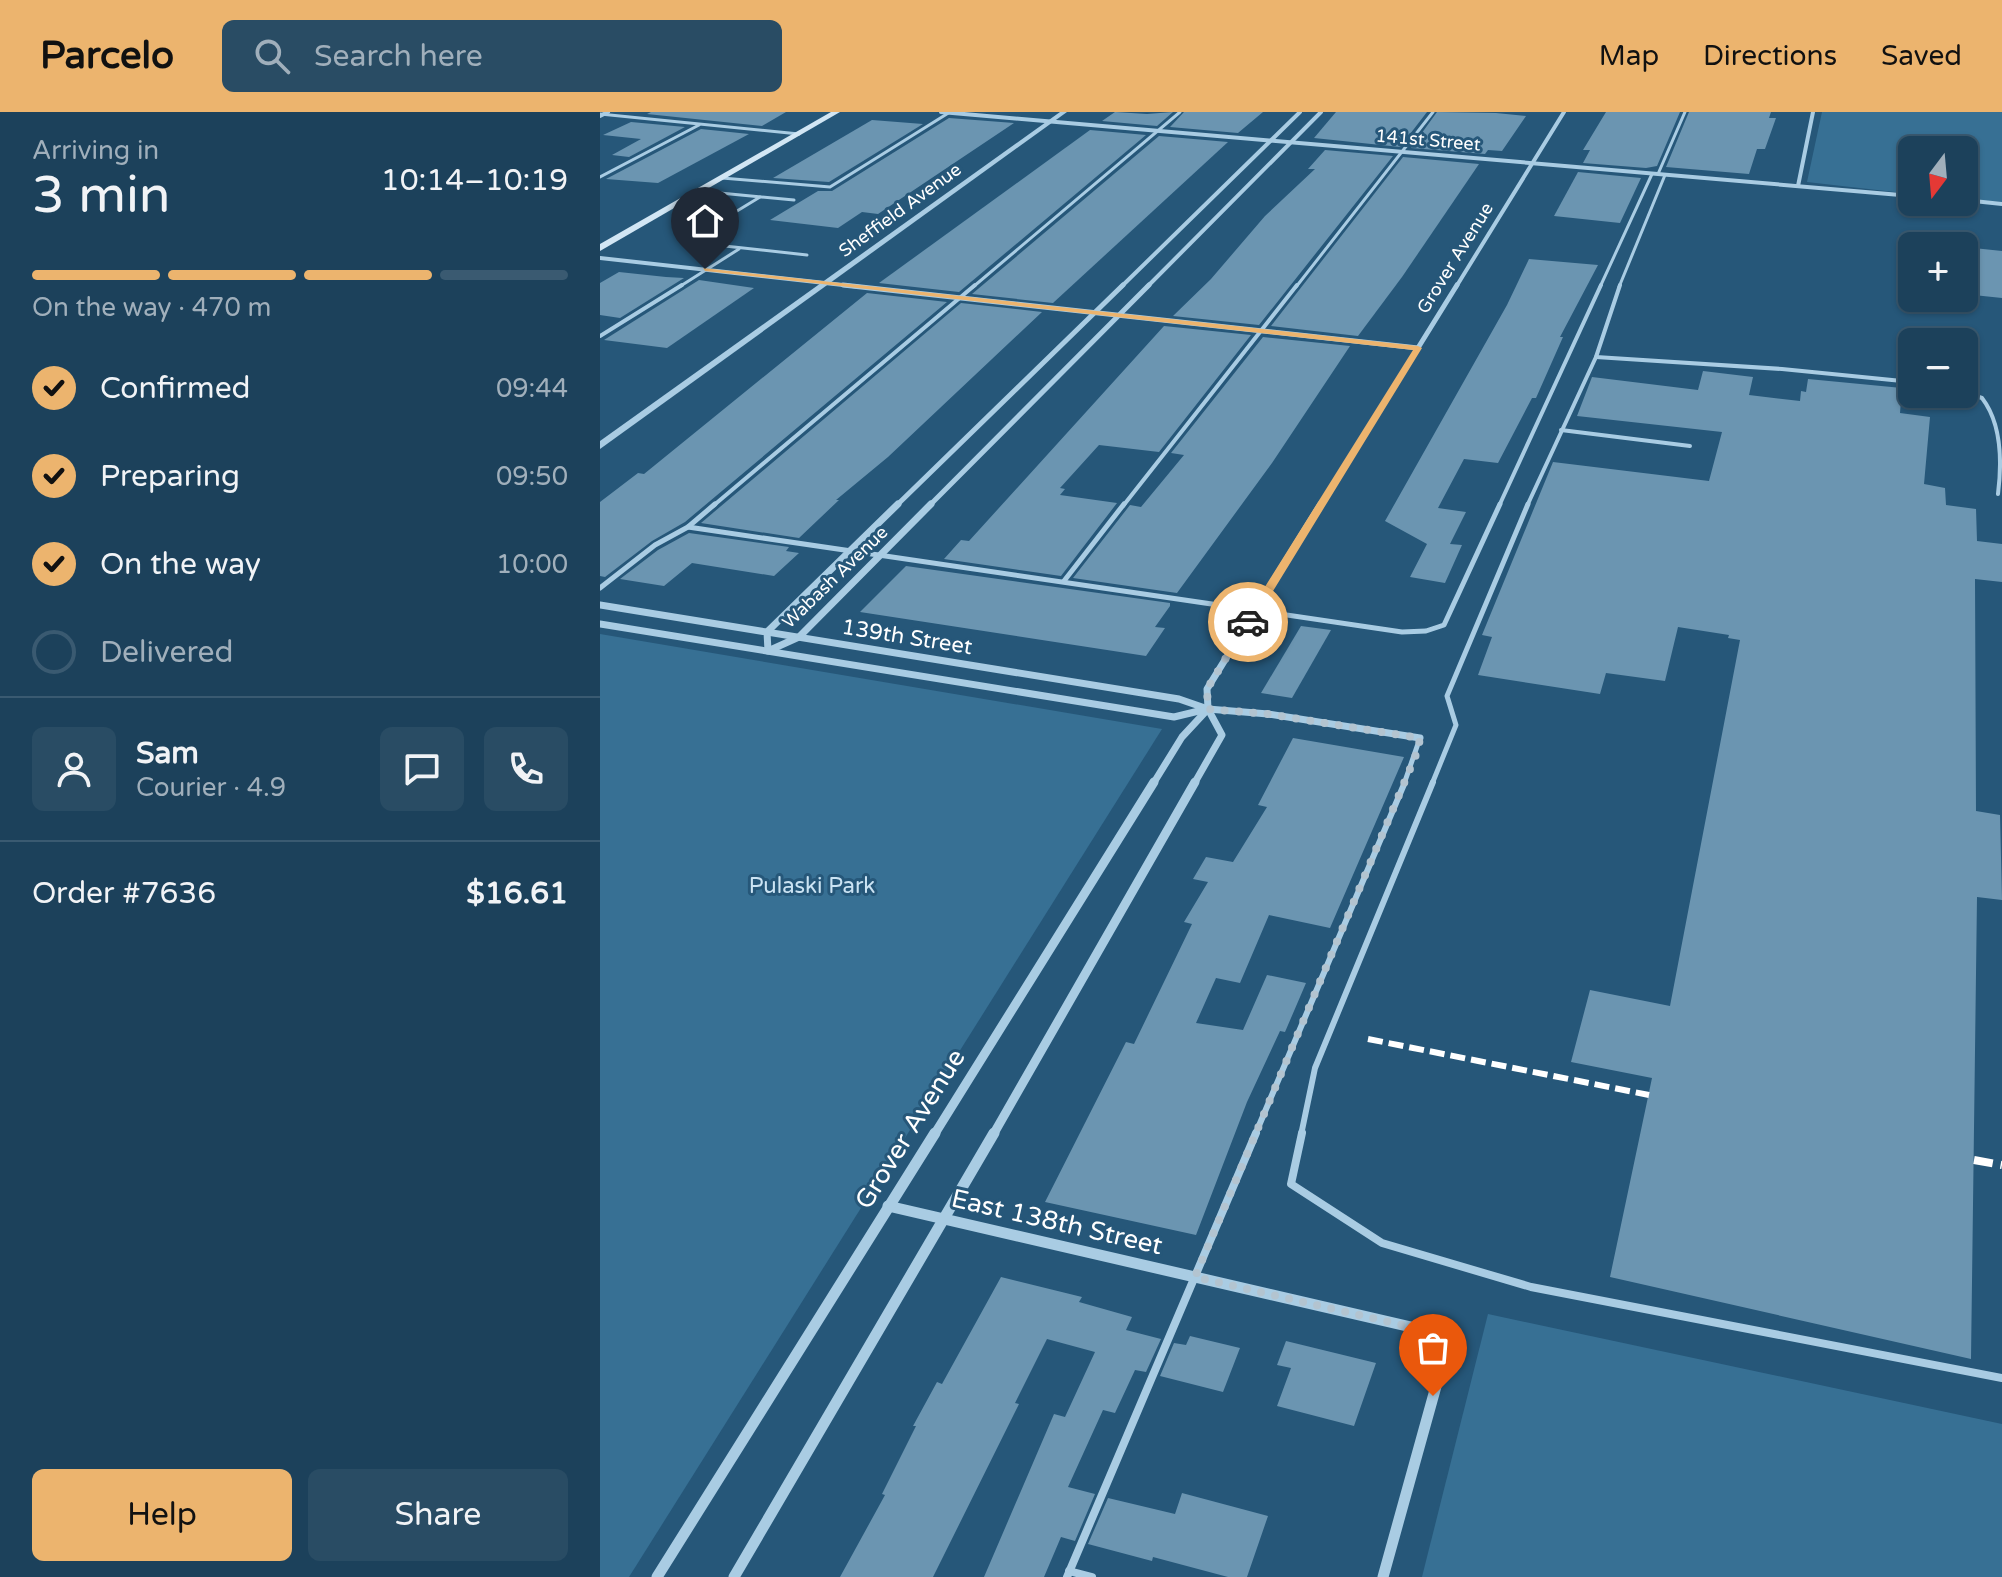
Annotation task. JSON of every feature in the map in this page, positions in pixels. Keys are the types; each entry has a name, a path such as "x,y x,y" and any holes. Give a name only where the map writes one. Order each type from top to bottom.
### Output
{"main road":[{"path":"603,244 836,112"}],"street":[{"name":"141st Street","path":"941,112 1898,195"},
{"name":"Sheffield Avenue","path":"600,446 1064,112"},
{"name":"Wabash Avenue","path":"1300,112 767,632 768,651 799,637 1321,112"},
{"name":"Grover Avenue","path":"734,1577 945,1219 1222,735 1208,709 1207,689 1564,112"},
{"path":"1798,186 1813,112"},
{"path":"1978,201 2002,204"},
{"path":"600,258 1418,348"},
{"name":"139th Street","path":"600,605 1179,699 1208,709 1268,714 1420,738"},
{"name":"139th Street","path":"600,624 1174,717 1208,709"},
{"name":"Grover Avenue","path":"657,1577 1182,737 1208,709"},
{"name":"East 138th Street","path":"888,1206 1450,1336 1383,1577"}],"lane":[{"path":"722,178 830,187 949,112"},
{"path":"600,588 655,545 688,527 1180,112"},
{"path":"1064,581 1433,112"},
{"path":"688,527 1257,608 1402,632 1426,631 1444,625 1685,112"},
{"path":"603,114 799,134"},
{"path":"600,177 701,124"},
{"path":"1665,175 1613,302 1596,357 1561,430 1447,696 1456,725 1315,1068 1291,1184 1382,1243 1531,1287 2002,1378"},
{"path":"699,191 794,200"},
{"path":"760,197 691,239 697,243 807,255"},
{"path":"600,336 740,248"},
{"path":"1596,357 1782,369 1898,381"},
{"path":"1978,397 1983,399 1999,420 2001,471 1998,494"},
{"path":"1561,430 1690,446"},
{"path":"1092,1577 1068,1574 1418,750 1420,738"}],"green space":[{"path":"1822,112 2002,112 2002,202 1978,200 1978,136 1898,136 1898,192 1807,182"},
{"name":"Pulaski Park","path":"600,634 1162,729 629,1577 600,1577"},
{"path":"1488,1314 2002,1424 2002,1577 1422,1577"}],"building":[{"path":"786,112 762,126 647,114"},
{"path":"1115,112 1173,112 1157,126 1102,121"},
{"path":"1184,112 1263,112 1238,133 1170,127"},
{"path":"1336,112 1427,112 1400,147 1314,138"},
{"path":"1437,112 1526,116 1502,151 1488,150 1485,154 1411,148"},
{"path":"1606,112 1680,112 1657,166 1646,168 1583,163 1590,150 1583,150"},
{"path":"1689,112 1771,112 1769,118 1776,118 1765,149 1757,149 1749,174 1666,167"},
{"path":"949,118 1014,123 878,214 862,212 838,228 770,220 818,191 832,191"},
{"path":"872,120 923,124 829,182 773,178"},
{"path":"631,122 685,127 629,157 612,155 641,139 603,135"},
{"path":"701,129 749,134 658,183 606,179"},
{"path":"1090,130 1146,135 959,292 879,283"},
{"path":"1159,136 1228,142 1053,303 972,294"},
{"path":"1325,150 1393,156 1259,325 1173,316 1211,279 1265,216 1315,169 1308,169"},
{"path":"1403,157 1479,164 1358,336 1271,326"},
{"path":"1578,172 1641,178 1620,223 1554,216"},
{"path":"1978,248 2002,251 2002,298 1978,295"},
{"path":"1529,259 1598,265 1560,337 1563,337 1536,398 1532,398 1498,463 1464,459 1438,508 1466,512 1450,544 1462,545 1445,583 1410,577 1427,544 1385,521 1507,305"},
{"path":"619,272 684,278 620,318 600,315 600,283"},
{"path":"699,280 754,288 667,348 604,340"},
{"path":"867,293 947,302 685,522 652,541 605,577 600,576 600,502 638,473 644,474"},
{"path":"961,303 1042,312 888,457 836,500 839,500 799,538 701,523"},
{"path":"1164,326 1251,335 1159,452 1099,445 1060,488 1065,489 1060,495 1117,503 1061,576 944,559 961,540 969,541"},
{"path":"1263,337 1350,346 1272,463 1177,593 1073,578 1130,505 1141,507 1184,455 1171,453"},
{"path":"1703,371 1753,377 1749,395 1800,401 1801,391 1806,392 1808,379 1898,388 1900,413 1930,417 1924,484 1945,488 1946,505 1976,509 1977,541 2002,544 2002,582 1975,579 1976,811 2000,815 2002,900 1977,897 1971,1359 1610,1277 1652,1078 1571,1062 1590,990 1670,1006 1740,640 1728,638 1729,635 1678,627 1665,681 1606,673 1600,694 1478,675 1492,637 1482,635 1553,462 1709,481 1722,432 1577,416 1592,377 1698,390"},
{"path":"689,533 789,547 786,551 799,553 774,576 692,563 664,586 620,579 658,550"},
{"path":"906,566 1170,603 1170,606 1155,627 1165,628 1146,656 860,612"},
{"path":"1301,626 1331,630 1292,698 1261,693"},
{"path":"1293,738 1404,757 1330,928 1269,915 1240,983 1216,978 1196,1023 1243,1030 1267,975 1306,983 1285,1032 1280,1031 1247,1102 1196,1235 1045,1202 1126,1042 1134,1044 1192,924 1184,922 1208,882 1193,879 1206,857 1233,862 1267,807 1258,805"},
{"path":"1001,1277 1082,1297 1079,1302 1132,1317 1126,1330 1161,1339 1146,1372 1135,1370 1115,1413 1103,1410 1068,1487 1095,1494 1075,1541 1061,1537 1044,1577 984,1577 1054,1414 1065,1417 1095,1352 1047,1339 1015,1403 1019,1404 933,1577 840,1577 885,1495 882,1494 916,1426 913,1426 937,1382 942,1384"},
{"path":"1190,1336 1240,1348 1223,1392 1160,1376 1174,1343 1186,1345"},
{"path":"1286,1341 1376,1363 1354,1426 1277,1406 1291,1368 1277,1365"},
{"path":"1182,1493 1268,1516 1247,1577 1228,1577 1088,1544 1108,1498 1175,1514"}],"railway":[{"path":"1368,1039 1649,1095"},
{"path":"1974,1160 2002,1165"}],"way so far":[{"path":"1248,622 1207,689 1208,709 1268,714 1420,738 1418,750 1195,1277 1450,1336 1433,1396"}],"route":[{"path":"705,269 1418,348 1248,622"}]}
